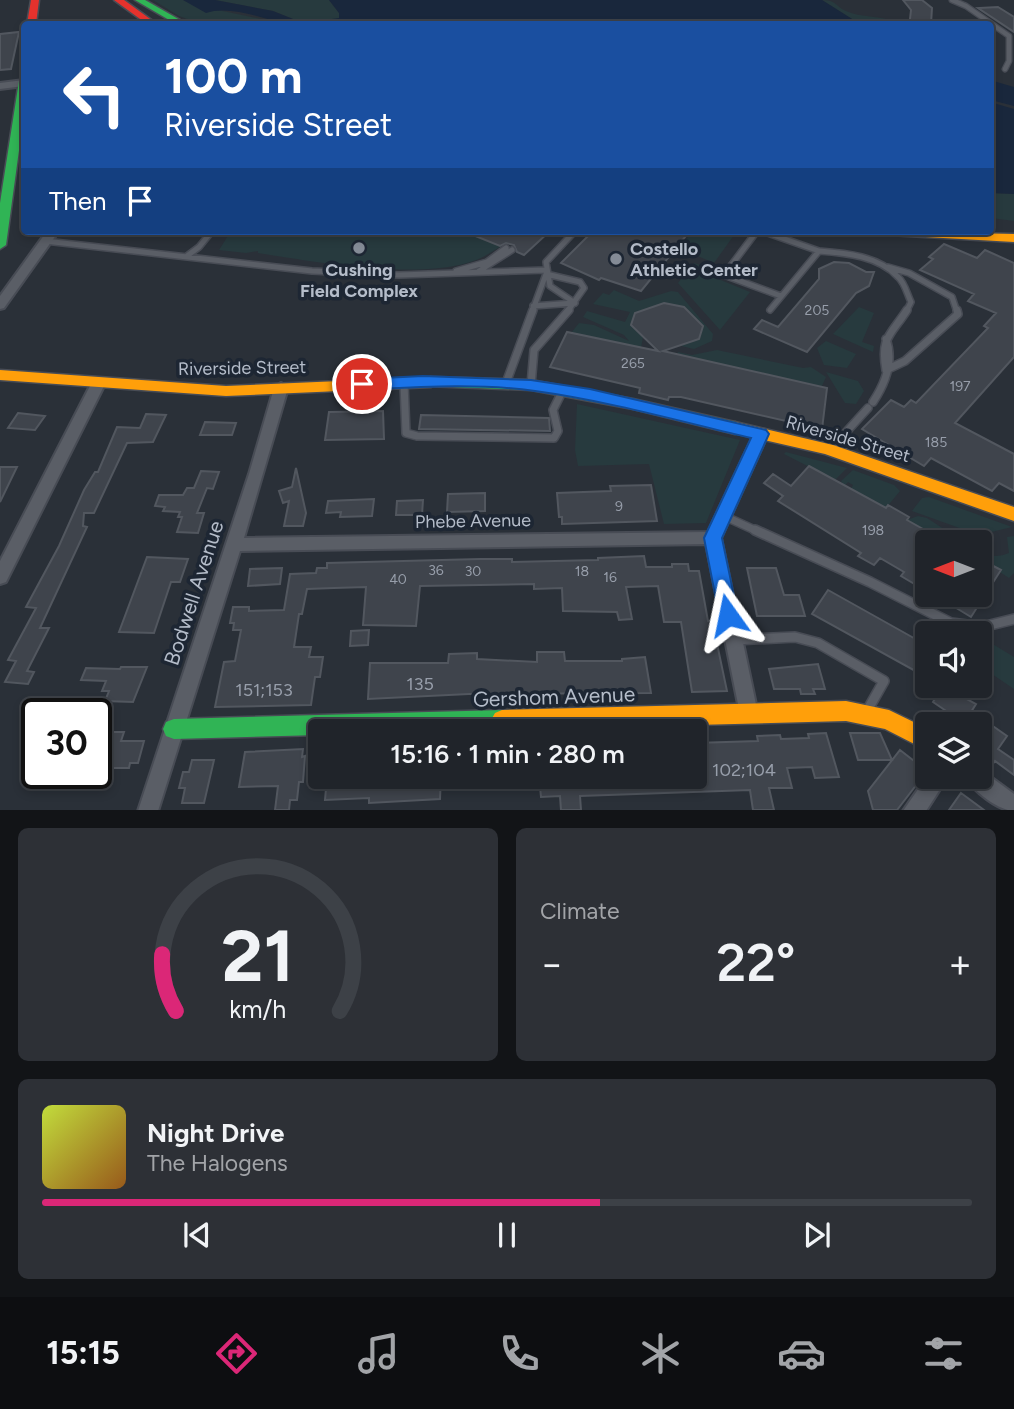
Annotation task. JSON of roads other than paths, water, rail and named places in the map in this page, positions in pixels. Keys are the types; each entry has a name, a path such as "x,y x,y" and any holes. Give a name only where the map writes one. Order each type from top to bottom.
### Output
{"main road":[{"path":"32,21 35,0"},
{"path":"118,0 147,21"},
{"path":"139,0 177,21"},
{"path":"0,245 21,103"},
{"path":"994,228 1014,229"},
{"path":"961,235 1014,238"},
{"name":"Riverside Street","path":"0,375 226,391 404,383 531,385 834,452 1014,514"},
{"name":"Gershom Avenue","path":"174,729 866,713 902,724 915,732"}],"street":[{"path":"0,86 21,83"},
{"path":"0,305 49,236"},
{"path":"0,577 98,384"},
{"name":"Bodwell Avenue","path":"148,810 281,388"},
{"path":"749,714 713,538 761,434"},
{"name":"Phebe Avenue","path":"233,545 713,538"},
{"path":"913,810 929,789"},
{"path":"992,789 1014,806"}],"lane":[{"path":"952,0 988,21"},
{"path":"994,26 1009,36 1009,61 1005,69"},
{"path":"187,256 209,235"},
{"path":"506,383 546,272 547,259 571,235"},
{"path":"756,235 724,275 782,296"},
{"path":"771,235 818,251 851,254 909,273 952,297 958,314 905,361 886,370"},
{"path":"49,236 312,271 399,275 546,272 580,282 584,288 575,303 534,350 531,385"},
{"path":"449,273 486,262 509,249 476,273"},
{"path":"770,310 818,251"},
{"path":"834,452 838,441 880,392 886,370 881,351 889,329 900,320 911,302 899,277 877,264"},
{"path":"546,272 550,286 575,303"},
{"path":"533,306 575,303"},
{"path":"404,383 406,433 417,436 554,438 558,431 553,410 563,390"},
{"path":"724,516 870,582 951,623 982,627 1014,619"},
{"path":"733,640 795,637 818,643 884,681 866,713"}],"water":[{"path":"183,0 215,0 273,11 298,21 274,21 225,10 206,13"},
{"path":"329,0 822,0 855,21 317,21 339,18 339,13"},
{"path":"994,81 1014,87 1014,106 994,101"},
{"path":"994,103 1014,109 1014,194 994,193"}],"place":[{"name":"Cushing Field Complex","path":"359,248"},
{"name":"Costello Athletic Center","path":"616,259"}]}
